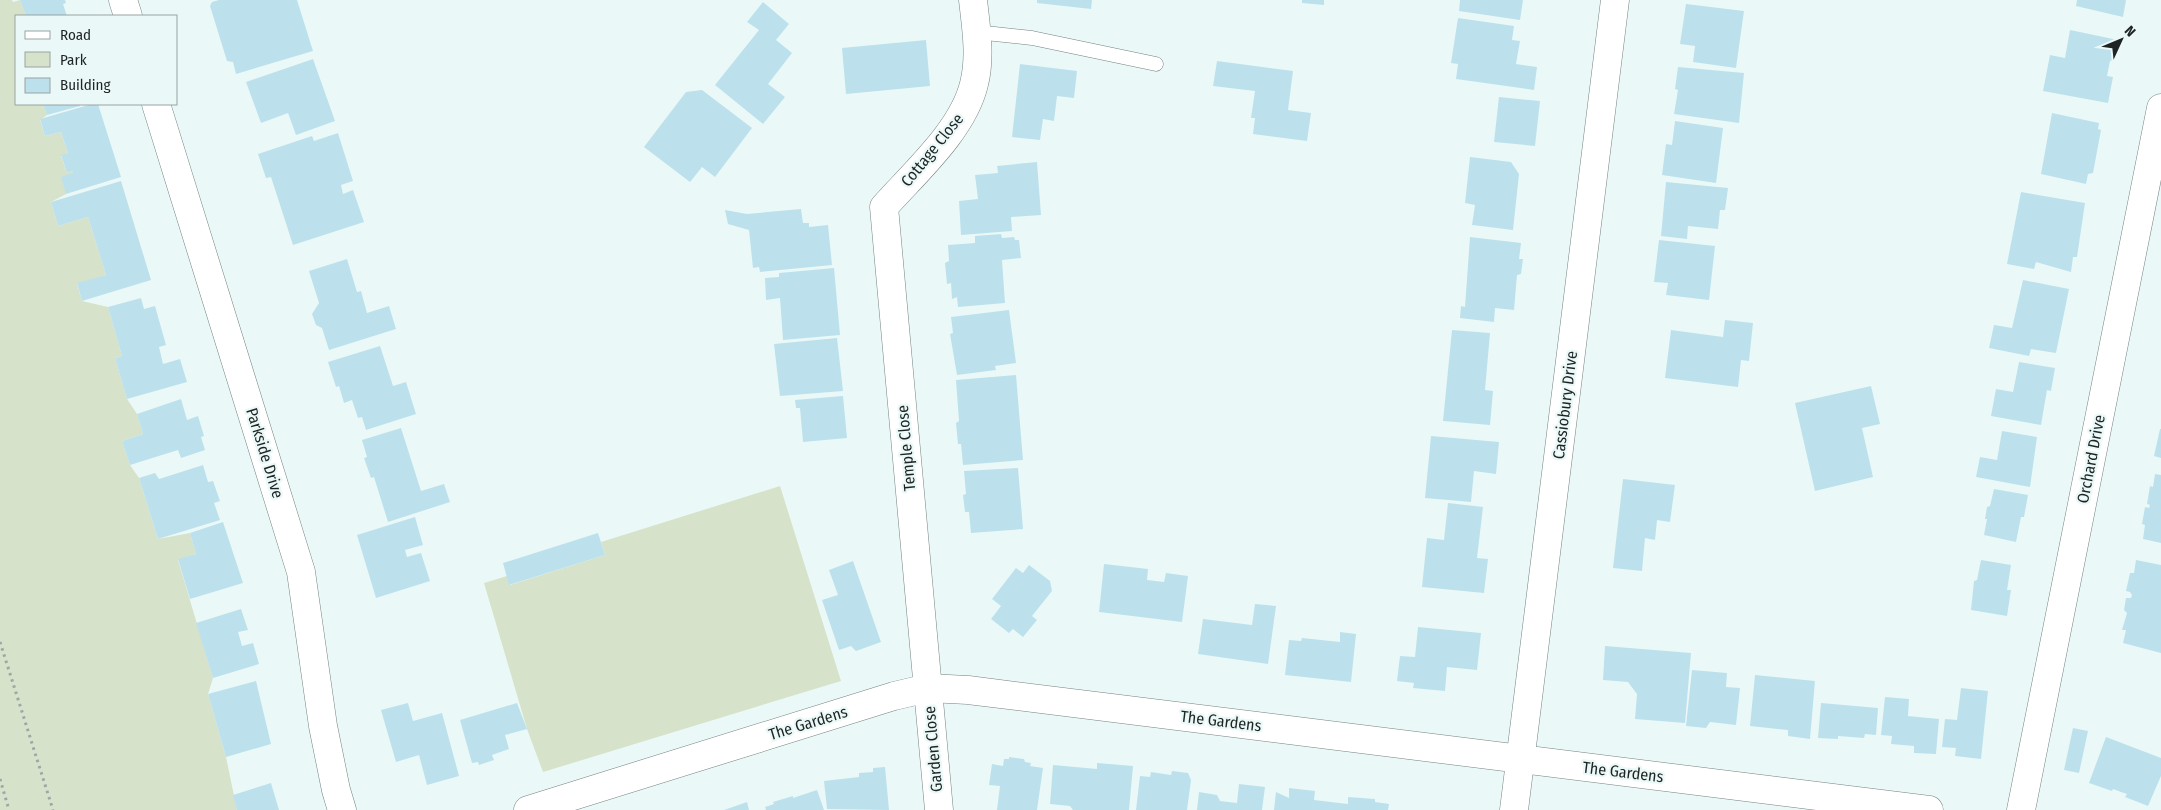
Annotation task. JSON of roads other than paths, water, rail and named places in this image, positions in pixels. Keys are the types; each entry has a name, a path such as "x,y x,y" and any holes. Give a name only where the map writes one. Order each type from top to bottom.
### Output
{"street":[{"path":"123,0 128,15"},
{"name":"Cottage Close","path":"884,207 956,125 967,105 974,84 977,60 973,0"},
{"name":"Cassiobury Drive","path":"1514,810 1615,0"},
{"name":"Parkside Drive","path":"156,105 300,572 322,726 342,810"},
{"name":"Orchard Drive","path":"2021,810 2161,108"},
{"name":"Temple Close","path":"884,207 928,688"},
{"name":"The Gardens","path":"528,810 894,696 928,688 968,690 1928,810"},
{"name":"Garden Close","path":"928,688 939,810"}],"lane":[{"path":"976,32 1032,38 1156,64"}]}
